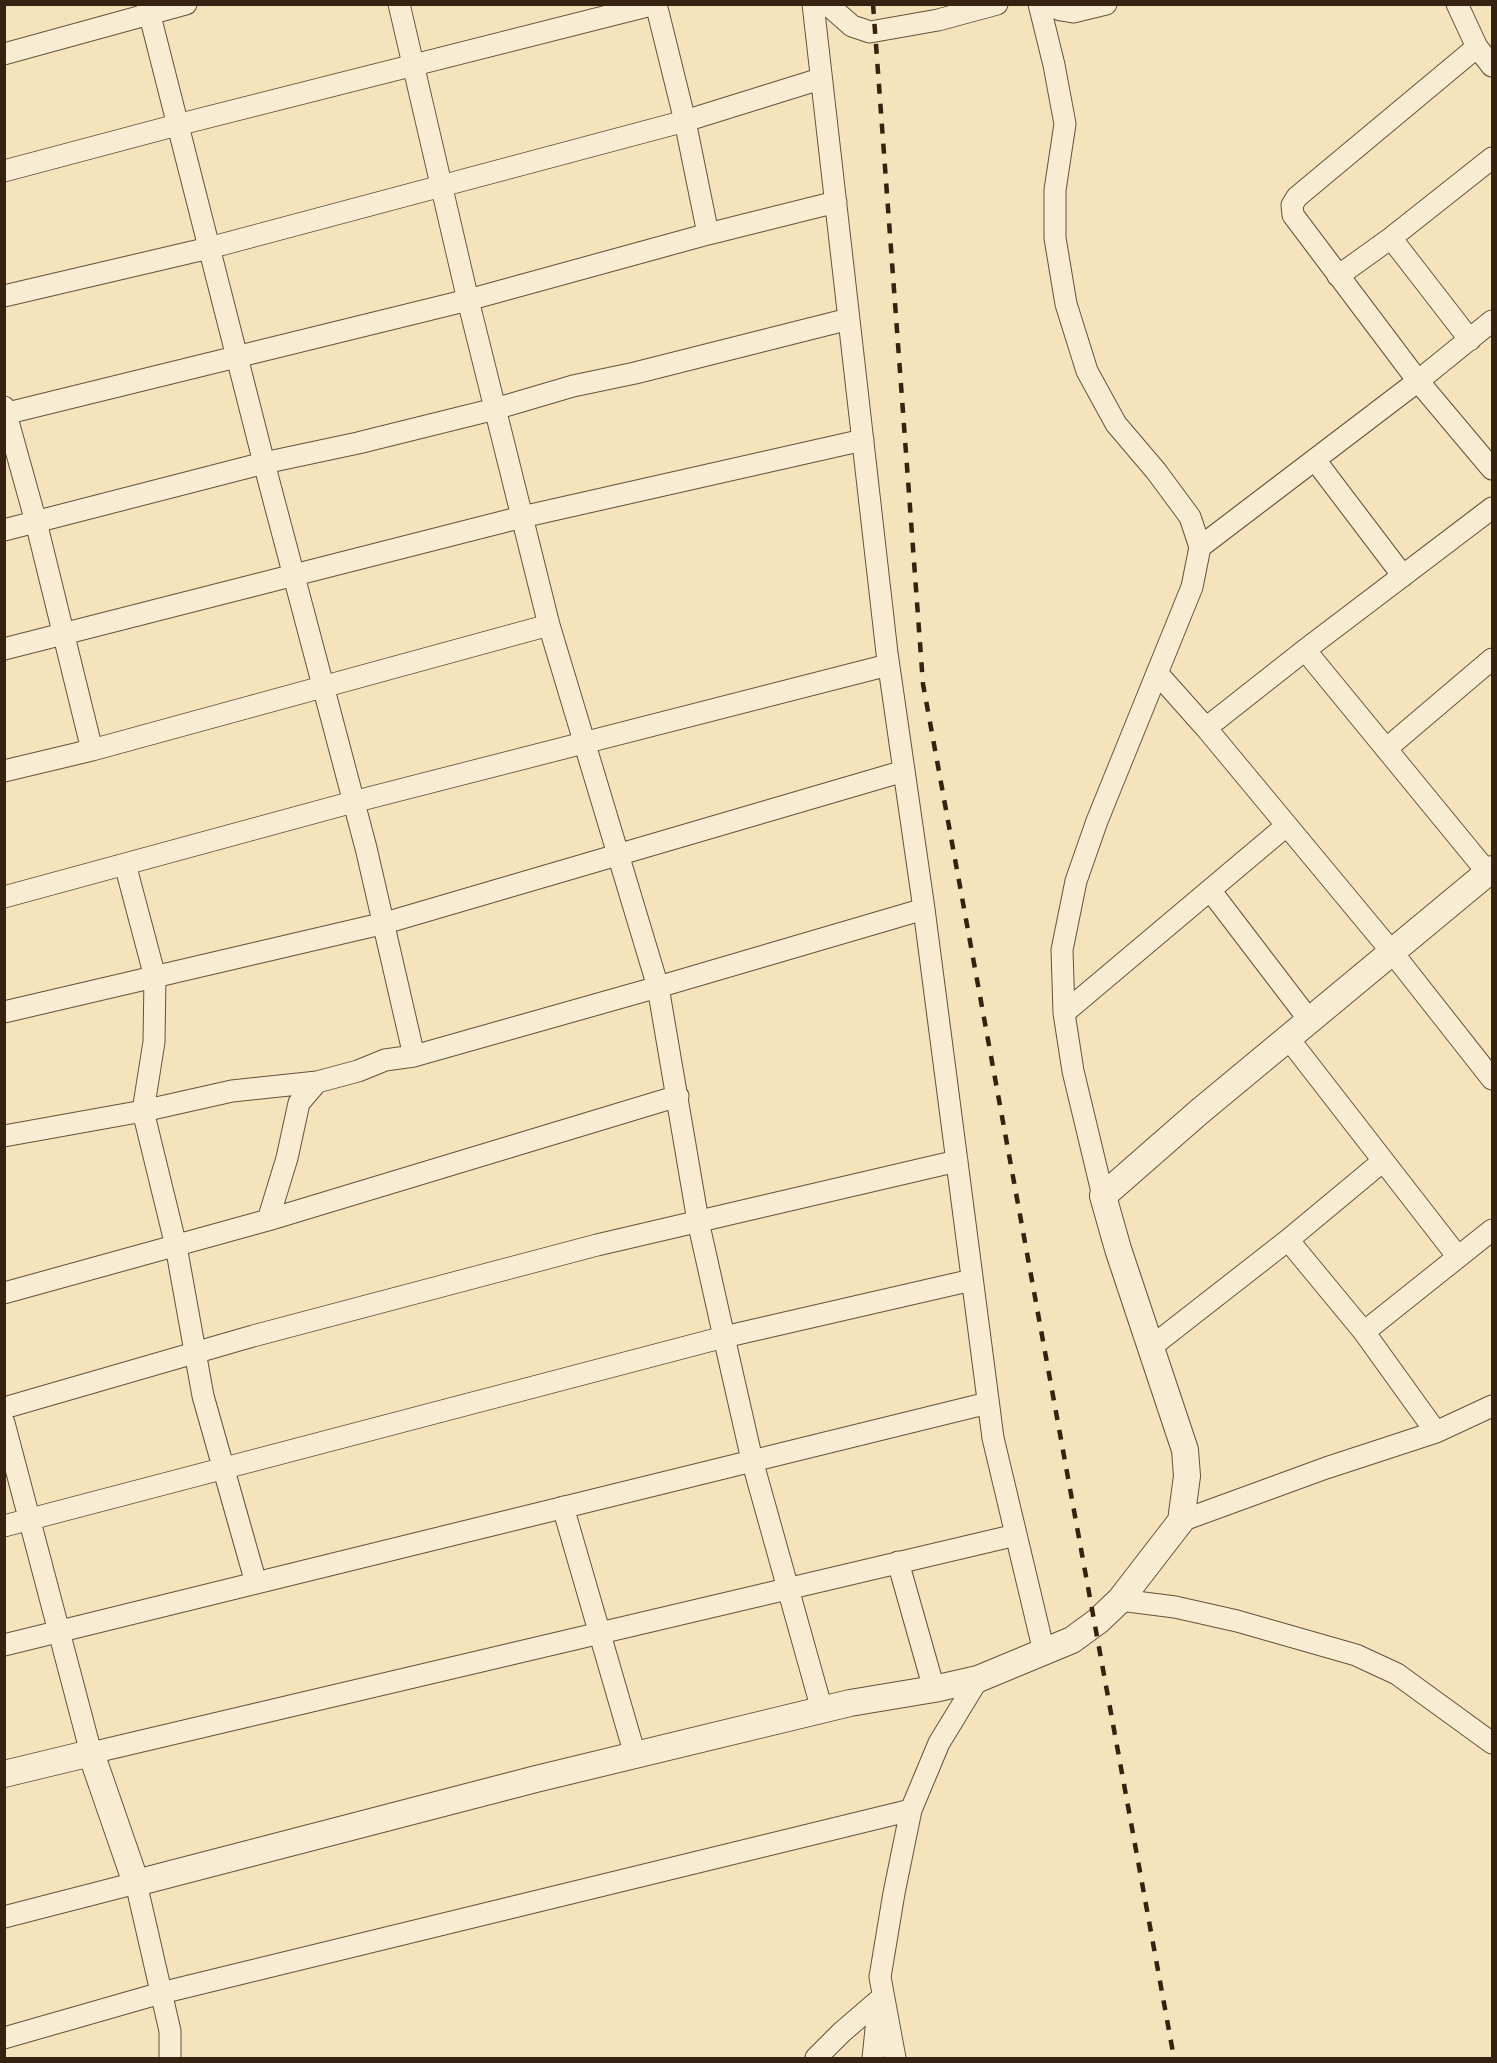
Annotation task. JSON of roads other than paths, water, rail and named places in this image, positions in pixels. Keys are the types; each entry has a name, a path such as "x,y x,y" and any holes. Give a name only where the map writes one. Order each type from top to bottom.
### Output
{"street":[{"path":"4,54 148,9 186,4"},
{"path":"399,4 468,300 549,625 658,987 698,1221 724,1337 752,1460 822,1710"},
{"path":"4,171 655,4 685,121 708,234"},
{"path":"813,4 888,665 924,909 988,1403 993,1438 1044,1652"},
{"path":"827,4 852,26 870,32 938,20 997,4"},
{"path":"4,1917 635,1755 850,1703 978,1679 1072,1640 1098,1621 1120,1600 1181,1521 1187,1476 1185,1450 1118,1249 1103,1196 1073,1071 1064,1013 1062,950 1076,881 1097,822 1192,587 1200,547 1190,517 1156,471 1116,424 1087,371 1066,304 1055,238 1055,190 1065,124 1039,4"},
{"path":"1046,4 1073,12 1106,4"},
{"path":"1457,4 1477,47 1492,66"},
{"path":"148,9 385,923 414,1056"},
{"path":"1477,47 1297,197 1292,205 1293,215 1338,276 1418,381 1492,469"},
{"path":"4,296 209,248 685,121 820,79"},
{"path":"1338,276 1391,238 1492,158"},
{"path":"92,750 36,522 5,411 237,358 468,300 708,234 836,202"},
{"path":"1391,238 1470,340"},
{"path":"4,530 264,463 358,443 495,409 573,386 635,373 849,319"},
{"path":"1200,547 1418,381 1492,321"},
{"path":"4,649 522,517 863,440"},
{"path":"1315,460 1403,576"},
{"path":"1206,728 1492,508"},
{"path":"4,771 92,750 549,625"},
{"path":"1103,1196 1199,1112 1490,871 1305,650"},
{"path":"1386,749 1492,659"},
{"path":"4,897 353,802 888,665"},
{"path":"1157,673 1206,728 1491,1073"},
{"path":"4,1012 385,923 904,771"},
{"path":"1064,1013 1286,826"},
{"path":"125,864 155,977 154,1042 143,1111 176,1246 203,1396 256,1583"},
{"path":"1210,890 1310,1021"},
{"path":"4,1136 143,1111 232,1091 317,1082 358,1071 385,1060 414,1056 924,909"},
{"path":"1288,1038 1458,1257"},
{"path":"268,1220 287,1158 299,1103 317,1082"},
{"path":"4,1293 268,1220 678,1096"},
{"path":"4,1407 195,1352 597,1245 957,1161"},
{"path":"1150,1347 1383,1161"},
{"path":"1364,1332 1492,1230"},
{"path":"1288,1239 1364,1332 1436,1432"},
{"path":"4,1526 724,1337 972,1280"},
{"path":"4,1645 988,1403"},
{"path":"1181,1521 1326,1468 1436,1432 1492,1406"},
{"path":"4,1423 92,1753 136,1882 170,2031 170,2058"},
{"path":"563,1507 635,1755"},
{"path":"4,1774 1016,1535"},
{"path":"898,1562 934,1689"},
{"path":"1120,1600 1174,1607 1237,1621 1356,1655 1397,1674 1490,1738"},
{"path":"873,2058 880,1977 911,1810 939,1743 978,1679"},
{"path":"4,2038 161,1993 911,1810"},
{"path":"880,1977 895,2058"},
{"path":"816,2058 878,2001"}],"railway":[{"path":"873,4 923,684 1174,2058"}]}
